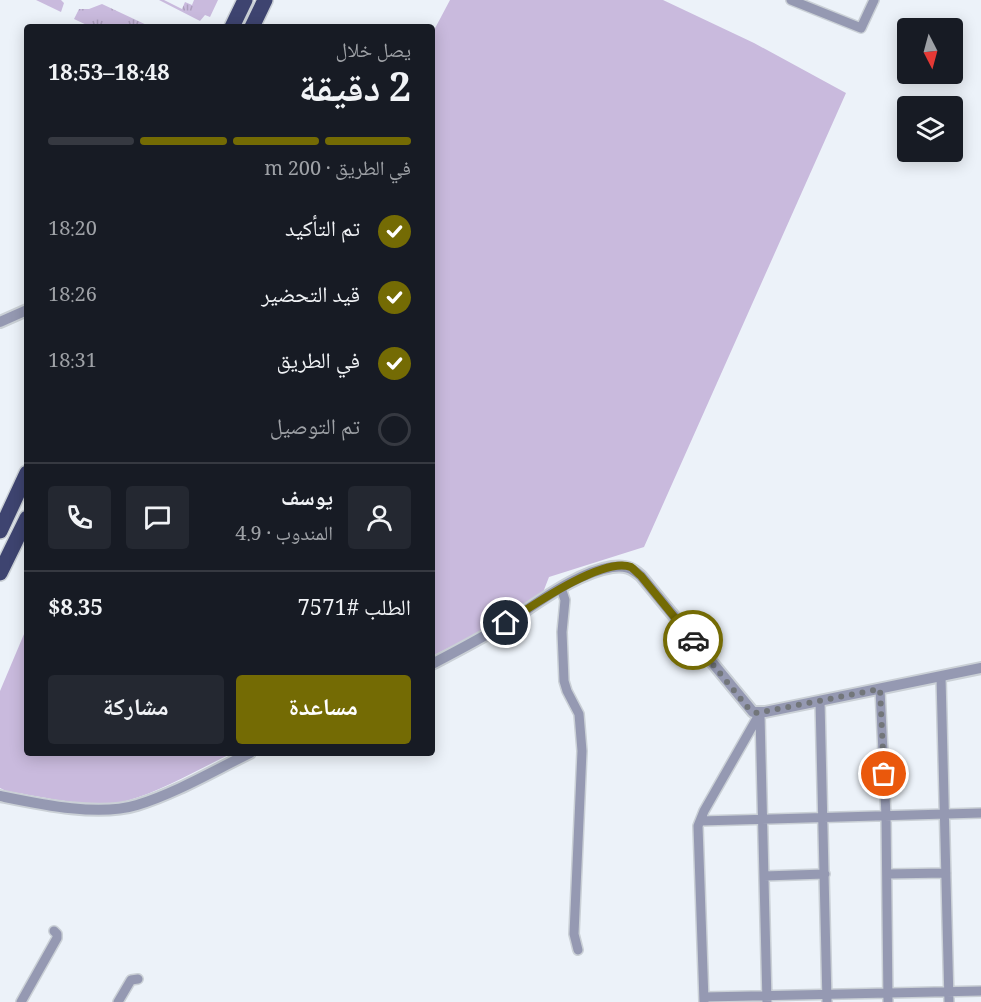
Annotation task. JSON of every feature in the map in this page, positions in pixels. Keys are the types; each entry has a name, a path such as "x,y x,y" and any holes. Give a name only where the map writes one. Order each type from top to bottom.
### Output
{"highway":[{"path":"233,24 245,0"},
{"path":"253,24 265,0"},
{"path":"0,531 24,482"},
{"path":"0,573 24,524"}],"street":[{"path":"791,0 861,28 873,0"},
{"path":"0,322 24,311"},
{"path":"435,662 506,623 561,588 608,568 631,567 641,576 749,709 760,713 981,668"},
{"path":"561,588 565,600 562,632 564,681 566,690 579,712 582,751 574,934 578,950"},
{"path":"941,677 949,997"},
{"path":"880,689 886,816 888,997"},
{"path":"820,701 827,998"},
{"path":"760,713 767,999"},
{"path":"760,713 698,826 704,999 949,997 981,991"},
{"path":"0,796 75,808 124,808 169,792 244,756"},
{"path":"700,821 981,813"},
{"path":"887,874 946,873"},
{"path":"764,876 825,874"},
{"path":"21,1002 57,938 54,931"},
{"path":"118,1002 131,980 138,979"}],"green space":[{"path":"36,0 61,0 64,3 61,12"},
{"path":"159,0 164,0 182,9 185,2 192,5 194,0 218,0 210,17 205,15 200,21"},
{"path":"450,0 663,0 754,43 846,93 644,547 549,577 542,595 435,655 435,28"},
{"path":"102,4 145,24 85,24 74,19 79,9 89,9"},
{"path":"24,634 24,756 227,756 153,792 126,801 83,803 6,791 0,788 0,691"}],"way so far":[{"path":"693,640 749,709 757,713 880,689 884,774"}],"route":[{"path":"506,623 555,592 592,573 621,566 631,567 641,576 693,640"}]}
